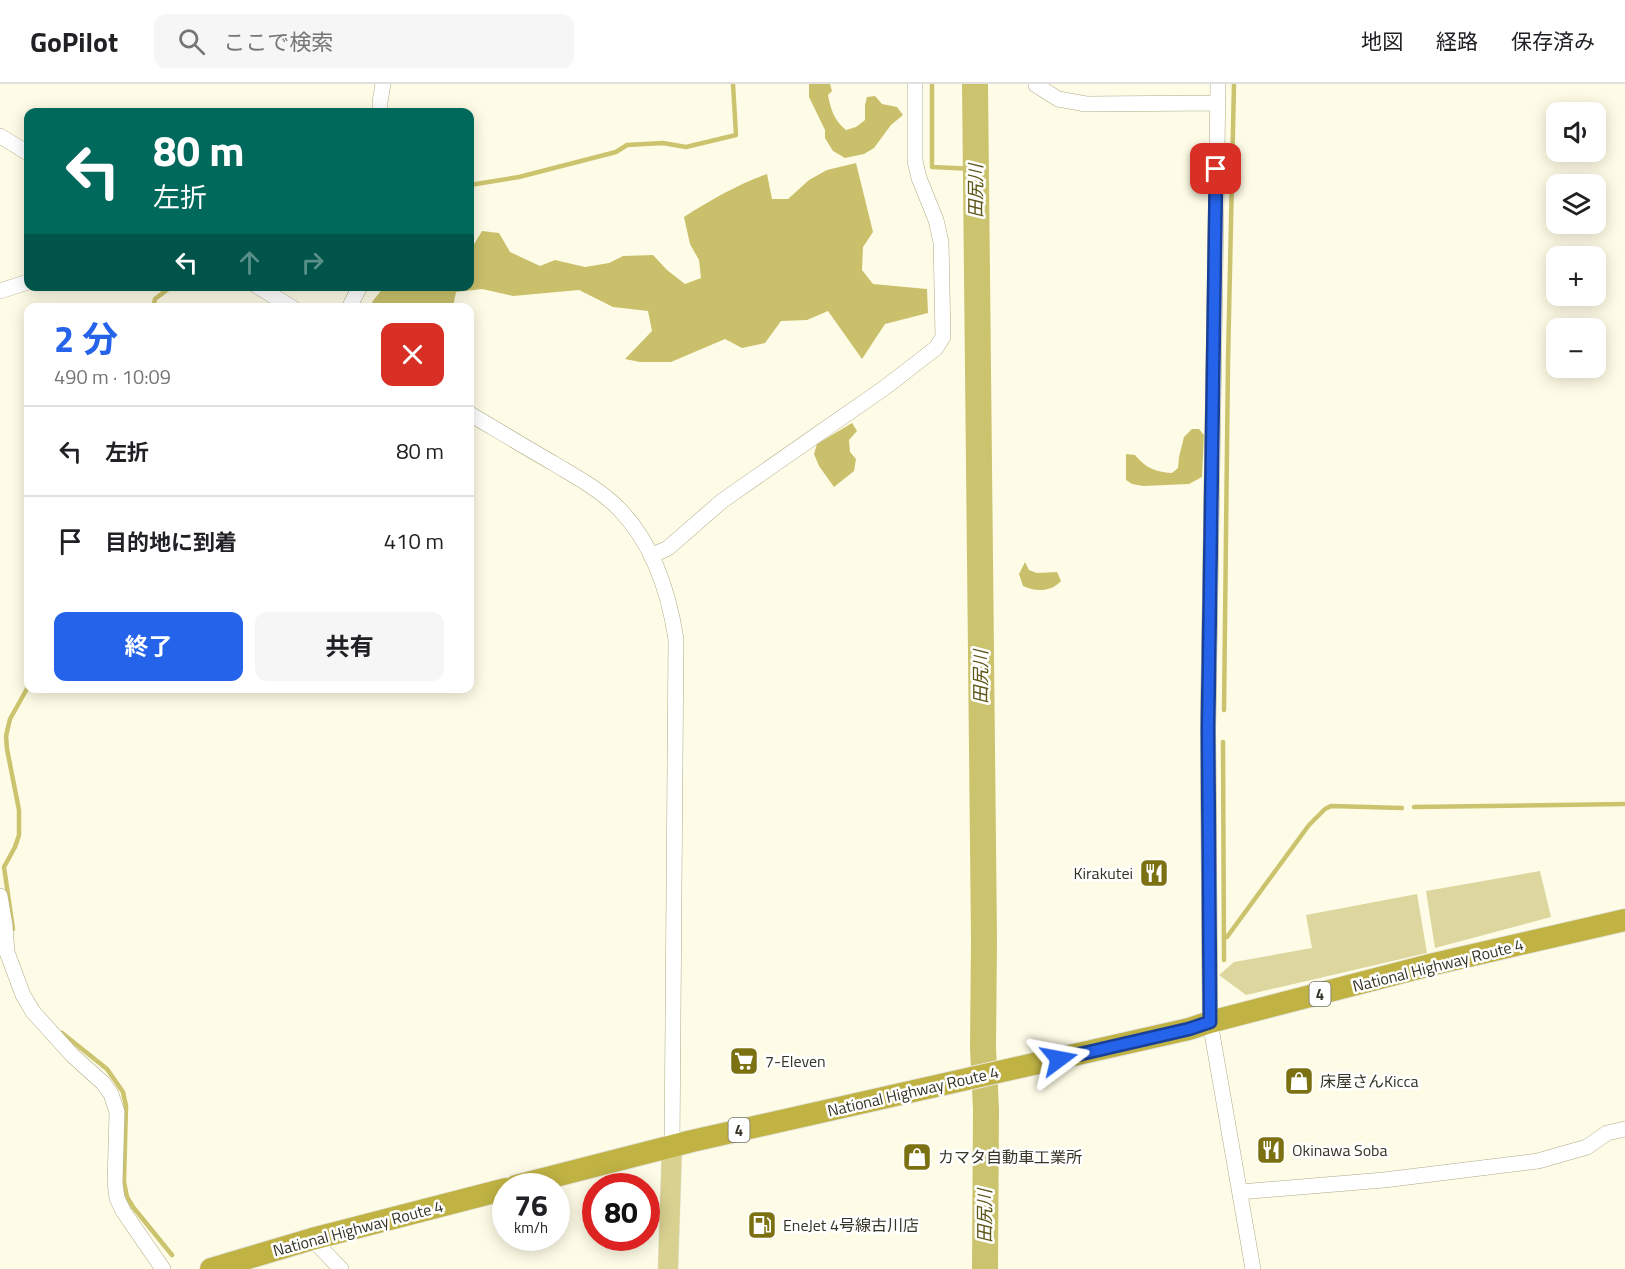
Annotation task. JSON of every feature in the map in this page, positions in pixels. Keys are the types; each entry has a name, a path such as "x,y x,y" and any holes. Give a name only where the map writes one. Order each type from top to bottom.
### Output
{"highway":[{"name":"National Highway Route 4","path":"567,1173 672,1146 1189,1029 1434,964 1625,920"},
{"name":"National Highway Route 4","path":"211,1269 312,1239 492,1193"}],"main road":[{"path":"668,1269 672,1146"}],"street":[{"path":"380,108 383,84"},
{"path":"651,556 668,548 722,501 887,386 936,348 943,337 941,242 936,220 919,178 915,161 915,84"},
{"path":"1036,84 1058,99 1086,104 1217,103"},
{"path":"1218,84 1208,729 1210,1022 1253,1269"},
{"path":"0,136 24,151"},
{"path":"0,291 24,283"},
{"path":"265,291 285,303"},
{"path":"474,416 596,489 621,511 642,539 651,556 663,582 672,613 676,639 672,1146"},
{"path":"0,896 6,925 7,952 23,995 33,1012 111,1094 117,1112 115,1184 117,1198 123,1211 163,1269"},
{"path":"1240,1192 1384,1180 1538,1161 1587,1147 1607,1133 1625,1129"},
{"path":"312,1239 341,1269"}],"shaded area":[{"path":"809,84 830,84 832,91 828,95 832,110 846,130 856,127 865,120 867,97 875,96 882,104 897,107 903,115 891,125 874,148 864,154 845,158 833,151 825,138 825,130 809,97"},
{"path":"856,163 873,232 863,247 862,270 873,284 927,289 928,313 885,324 862,359 828,311 807,320 781,321 765,343 742,348 725,339 671,362 640,362 625,359 652,331 648,311 613,307 579,290 513,296 482,289 474,290 474,244 482,231 499,233 510,252 540,266 555,260 585,267 609,263 623,256 653,255 685,284 701,278 699,260 690,244 684,217 724,193 767,174 772,199 788,199 809,180 827,170"},
{"path":"381,291 465,291 456,292 454,303 372,302"},
{"path":"852,423 857,431 849,440 850,452 856,459 854,471 834,487 819,466 814,454 817,444"},
{"path":"1192,429 1199,429 1204,435 1202,477 1189,484 1143,486 1126,480 1126,454 1135,455 1151,469 1172,473 1178,468 1184,437"},
{"path":"1025,562 1029,570 1037,573 1057,572 1061,581 1043,590 1023,586 1019,574"},
{"path":"1540,871 1551,917 1435,948 1426,891"},
{"path":"1417,894 1427,953 1246,995 1219,975 1234,962 1312,948 1306,915"}],"waterway":[{"path":"474,184 519,177 616,152 627,145 663,143 686,147 736,135 733,84"},
{"path":"932,84 932,167 975,169"},
{"name":"田尻川","path":"975,84 984,940 983,1048 986,1109 985,1269"},
{"path":"1224,710 1234,84"},
{"path":"154,303 155,299 165,291"},
{"path":"13,929 4,867 19,835 19,810 6,736 10,719 25,693"},
{"path":"1223,742 1224,960"},
{"path":"1414,807 1625,804"},
{"path":"1227,937 1309,825 1325,809 1331,806 1402,808"},
{"path":"62,1033 107,1069 123,1092 126,1106 124,1182 127,1197 172,1255"}],"place":[{"name":"Kirakutei","path":"1154,873"},
{"name":"7-Eleven","path":"744,1061"},
{"name":"床屋さんKicca","path":"1299,1081"},
{"name":"Okinawa Soba","path":"1271,1150"},
{"name":"カマタ自動車工業所","path":"917,1157"},
{"name":"EneJet 4号線古川店","path":"762,1225"}],"route":[{"path":"1059,1059 1189,1029 1210,1022 1208,729 1216,169"}]}
